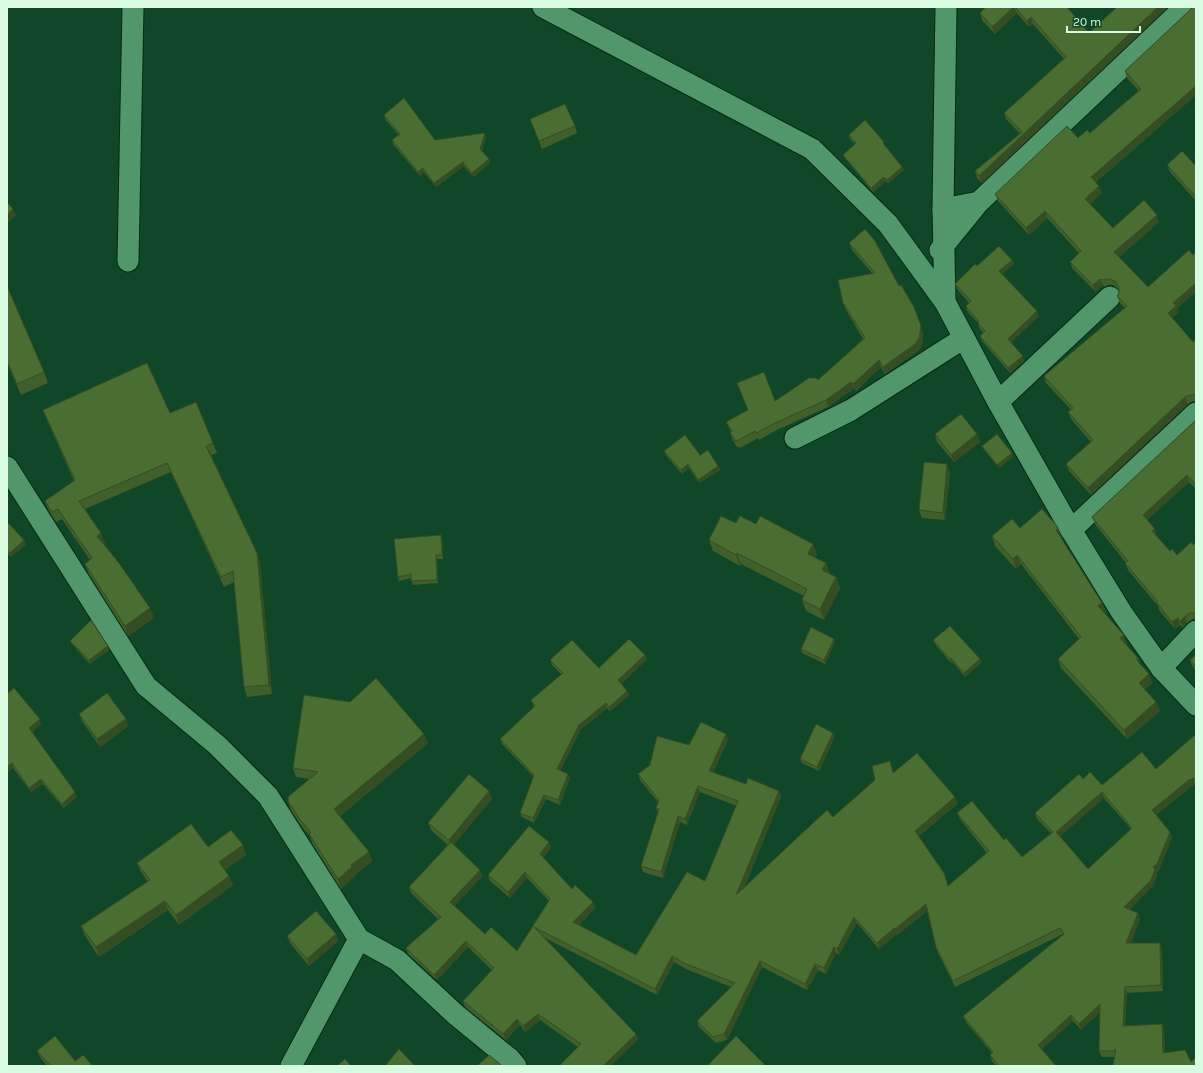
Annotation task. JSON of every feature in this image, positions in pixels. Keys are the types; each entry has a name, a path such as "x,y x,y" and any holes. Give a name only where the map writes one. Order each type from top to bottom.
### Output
{"street":[{"path":"128,261 133,7"},
{"path":"543,7 812,150 888,224 945,302 998,402 1071,530 1122,613 1161,668 1196,704"},
{"path":"945,302 943,209 946,7"},
{"path":"921,269 944,246 979,202 1185,7"},
{"path":"943,209 979,202"},
{"path":"998,402 1110,296"},
{"path":"795,438 851,410 964,338"},
{"path":"1071,530 1196,412"},
{"path":"7,467 146,686 217,745 268,796 358,939 397,960 455,1014 510,1059 516,1066"},
{"path":"1161,668 1196,631"},
{"path":"291,1066 358,939"}],"building":[{"path":"986,7 1014,7 992,27 980,13"},
{"path":"1015,7 1067,7 1089,33 1117,7 1158,7 979,176 975,171 1022,132 1004,113 1066,57 1031,17 1027,21"},
{"path":"1192,7 1196,7 1196,86 1091,177 1099,186 1085,199 1113,228 1144,200 1157,215 1114,252 1148,287 1189,250 1193,255 1196,252 1196,283 1173,303 1176,306 1168,313 1193,342 1196,339 1196,395 1185,397 1088,488 1066,464 1093,440 1068,412 1073,408 1044,376 1127,306 1117,296 1119,293 1119,288 1116,282 1111,279 1100,279 1093,285 1070,262 1081,251 1045,211 1026,228 995,194 1067,126 1078,138 1087,130 1090,133 1141,89 1125,71"},
{"path":"404,98 435,140 485,133 480,149 489,159 472,173 463,162 434,183 423,168 418,172 392,140 400,134 384,115"},
{"path":"565,104 575,126 539,141 530,119"},
{"path":"865,120 884,142 883,143 902,167 887,180 884,177 871,188 843,155 856,143 849,135"},
{"path":"1182,151 1196,166 1196,197 1167,165"},
{"path":"7,202 13,209 7,215"},
{"path":"865,229 875,241 899,286 901,285 914,307 921,326 919,338 915,344 883,367 879,360 853,384 851,382 826,400 756,433 755,431 735,441 730,432 732,431 726,422 748,410 737,383 764,372 775,401 809,378 816,378 818,380 865,338 843,303 838,280 875,273 849,243"},
{"path":"999,246 1012,260 999,271 1037,311 1008,339 1023,356 1008,368 980,336 985,331 966,306 971,301 955,284 975,264 977,266"},
{"path":"7,286 44,372 17,384 7,361"},
{"path":"147,363 170,413 196,402 213,443 206,446 257,553 269,685 244,687 233,571 221,577 167,463 79,501 101,533 97,536 119,563 150,608 125,626 85,564 92,558 58,509 52,512 45,501 75,480 43,410"},
{"path":"961,414 977,434 951,455 935,434"},
{"path":"1196,420 1196,485 1187,475 1143,515 1155,529 1152,531 1170,551 1172,549 1177,555 1191,542 1193,545 1196,542 1196,613 1190,613 1180,621 1178,618 1172,622 1157,603 1158,602 1125,563 1128,561 1092,517"},
{"path":"997,434 1012,453 997,465 982,446"},
{"path":"685,435 700,455 699,456 708,450 718,466 698,480 688,464 681,470 664,451"},
{"path":"924,462 947,464 943,513 919,510"},
{"path":"1042,509 1057,526 1058,528 1056,530 1102,603 1098,606 1124,635 1120,638 1138,658 1136,659 1149,674 1139,683 1156,702 1124,730 1058,659 1081,637 1017,555 1013,559 992,536 1012,519 1020,528"},
{"path":"721,516 736,523 740,516 756,524 760,516 813,544 808,554 826,563 822,570 836,577 820,609 802,600 807,589 737,553 736,555 709,540"},
{"path":"7,522 24,540 10,553 7,550"},
{"path":"441,535 442,555 436,555 437,580 411,581 411,574 398,577 394,539"},
{"path":"91,620 108,646 89,660 70,641"},
{"path":"950,626 980,659 964,673 933,640"},
{"path":"811,627 834,639 824,660 801,649"},
{"path":"629,639 645,655 618,680 627,691 609,707 606,703 579,725 557,769 568,774 558,800 544,795 533,818 520,813 534,775 500,739 535,706 531,700 563,673 550,660 572,640 599,668"},
{"path":"1196,655 1196,668 1190,660"},
{"path":"376,678 424,734 334,809 369,852 351,865 352,867 338,879 309,834 311,833 288,801 289,796 318,772 293,768 304,695 350,702"},
{"path":"14,688 40,719 29,728 75,792 62,804 41,779 29,788 12,763 7,767 7,694"},
{"path":"107,693 126,719 97,739 79,714"},
{"path":"701,722 726,734 709,771 746,784 748,778 779,791 736,895 827,810 833,817 875,780 872,766 890,761 893,773 917,753 955,797 915,831 944,873 948,886 989,851 957,813 972,801 1004,840 1006,838 1022,857 1053,832 1035,813 1079,774 1083,779 1090,772 1102,785 1142,752 1156,769 1196,734 1196,782 1193,778 1191,780 1190,779 1152,810 1170,832 1157,864 1153,867 1155,869 1151,880 1124,907 1138,913 1126,943 1160,943 1161,985 1125,987 1123,1026 1162,1024 1163,1053 1185,1050 1191,1062 1196,1057 1196,1066 1113,1066 1116,1049 1114,1051 1099,1051 1100,1004 1079,1024 1071,1015 1038,1045 1056,1066 999,1066 990,1055 993,1052 963,1016 1064,934 1060,928 953,981 936,947 926,904 877,943 854,917 837,949 834,947 824,968 815,964 805,984 760,961 724,1034 713,1037 697,1021 735,983 684,963 672,956 655,989 534,927 636,1034 603,1066 559,1066 581,1044 538,1014 523,1026 517,1019 503,1034 463,1001 494,968 466,941 434,975 406,948 441,917 409,887 451,842 480,870 450,902 485,934 491,927 517,951 550,899 525,872 508,892 488,875 529,826 549,842 540,854 572,889 575,885 593,902 573,922 636,955 687,872 705,881 738,801 698,786 685,819 678,816 661,872 641,866 659,809 656,808 659,800 638,774 650,765 657,736 689,745","holes":["1102,792 1132,828 1088,869 1056,832"]},
{"path":"816,724 833,733 817,767 800,759"},
{"path":"469,774 489,791 449,840 428,823"},
{"path":"191,824 208,847 231,830 243,845 219,862 229,876 176,915 165,901 96,947 81,926 150,880 137,863"},
{"path":"316,911 336,934 307,959 287,936"},
{"path":"55,1036 75,1061 83,1055 93,1066 51,1066 37,1051"},
{"path":"736,1036 766,1066 707,1066"},
{"path":"399,1049 415,1066 385,1066"},
{"path":"489,1055 500,1064 502,1066 477,1066"},
{"path":"345,1059 351,1066 337,1066"}]}
